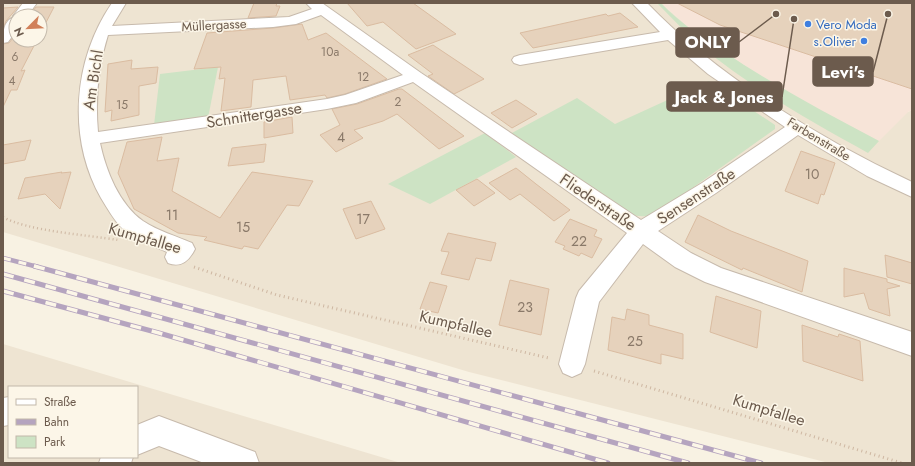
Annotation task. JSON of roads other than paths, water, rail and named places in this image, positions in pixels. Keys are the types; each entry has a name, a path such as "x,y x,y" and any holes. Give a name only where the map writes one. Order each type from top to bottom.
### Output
{"street":[{"name":"Am Bichl","path":"119,3 103,31 94,59 88,91 87,119 89,139 100,177 117,208 136,228 184,249 176,257"},
{"name":"Farbenstraße","path":"639,3 670,35 707,66 797,127 837,151 912,190"},
{"name":"Müllergasse","path":"103,31 291,21 318,7"},
{"name":"Fliederstraße","path":"318,7 414,76 683,260 713,275 912,344"},
{"path":"520,60 670,35"},
{"name":"Schnittergasse","path":"89,139 327,104 350,99 414,76"},
{"name":"Sensenstraße","path":"572,364 588,298 642,231 709,188 797,127"},
{"path":"138,440 159,431 244,463"}],"railway":[{"path":"3,258 38,267"},
{"path":"34,266 761,463"},
{"path":"3,274 688,463"},
{"path":"3,291 159,333 608,463"}],"place":[{"name":"ONLY","path":"776,14"},
{"name":"Levi's","path":"888,14"},
{"name":"Jack & Jones","path":"794,19"},
{"name":"Vero Moda","path":"808,24"},
{"name":"s.Oliver","path":"864,41"}]}
